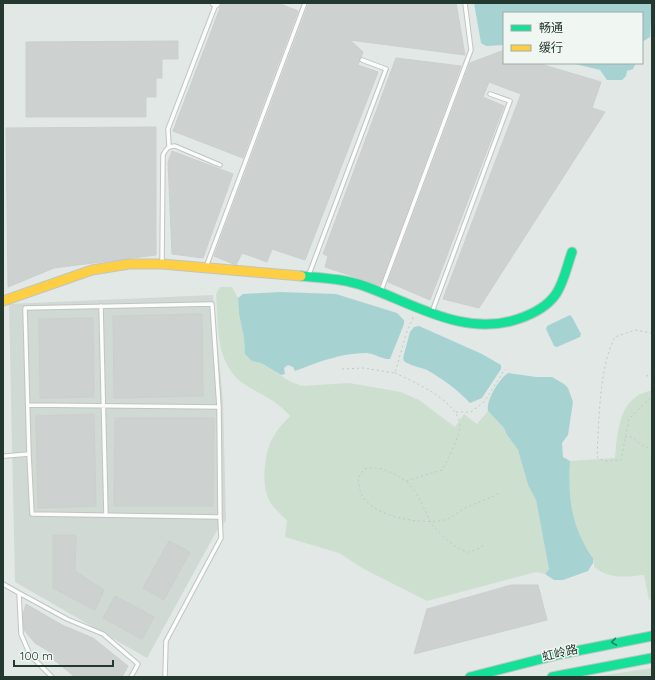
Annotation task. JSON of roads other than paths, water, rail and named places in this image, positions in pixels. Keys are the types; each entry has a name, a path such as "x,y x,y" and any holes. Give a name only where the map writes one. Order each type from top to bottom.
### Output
{"street":[{"path":"3,301 92,270 129,264 162,264 343,280 381,291 447,321 466,325 486,326 502,324 523,318 544,308 559,289 572,252"},
{"name":"虹岭路","path":"470,677 583,648 652,636"},
{"name":"虹岭路","path":"552,677 652,658"}],"lane":[{"path":"170,146 168,129 216,3"},
{"path":"206,268 305,3"},
{"path":"381,291 471,50 464,3"},
{"path":"307,278 386,69 362,60"},
{"path":"432,313 510,101 490,94"},
{"path":"162,264 163,155 166,149 170,146 175,146 220,165"},
{"path":"165,677 166,641 221,538 219,407 212,304 25,308 32,514 220,517"},
{"path":"101,306 106,515"},
{"path":"28,405 219,407"},
{"path":"4,456 29,454"},
{"path":"3,585 67,619 103,634 138,664 131,677"},
{"path":"19,593 20,634 30,656 52,677"}],"water":[{"path":"474,3 652,3 650,37 643,41 643,12 503,12 503,45 486,46 481,43"},
{"path":"575,64 636,64 633,69 627,71 626,76 622,80 607,80 600,70"},
{"path":"280,292 336,294 397,313 404,320 404,324 390,359 385,359 373,354 357,353 321,361 295,371 293,367 288,365 284,368 285,374 281,375 261,363 252,361 245,354 238,298 243,294"},
{"path":"570,315 581,334 580,337 557,347 554,346 546,329 547,326"},
{"path":"419,326 482,354 501,365 501,369 482,398 470,403 439,377 427,370 404,361 403,358 410,332 414,327"},
{"path":"508,373 536,377 552,377 568,388 573,402 568,435 562,443 563,457 570,461 572,512 580,535 593,558 593,563 588,571 563,580 554,580 545,574 549,569 536,500 528,485 518,450 507,435 504,428 488,411 489,401 494,390"}]}
